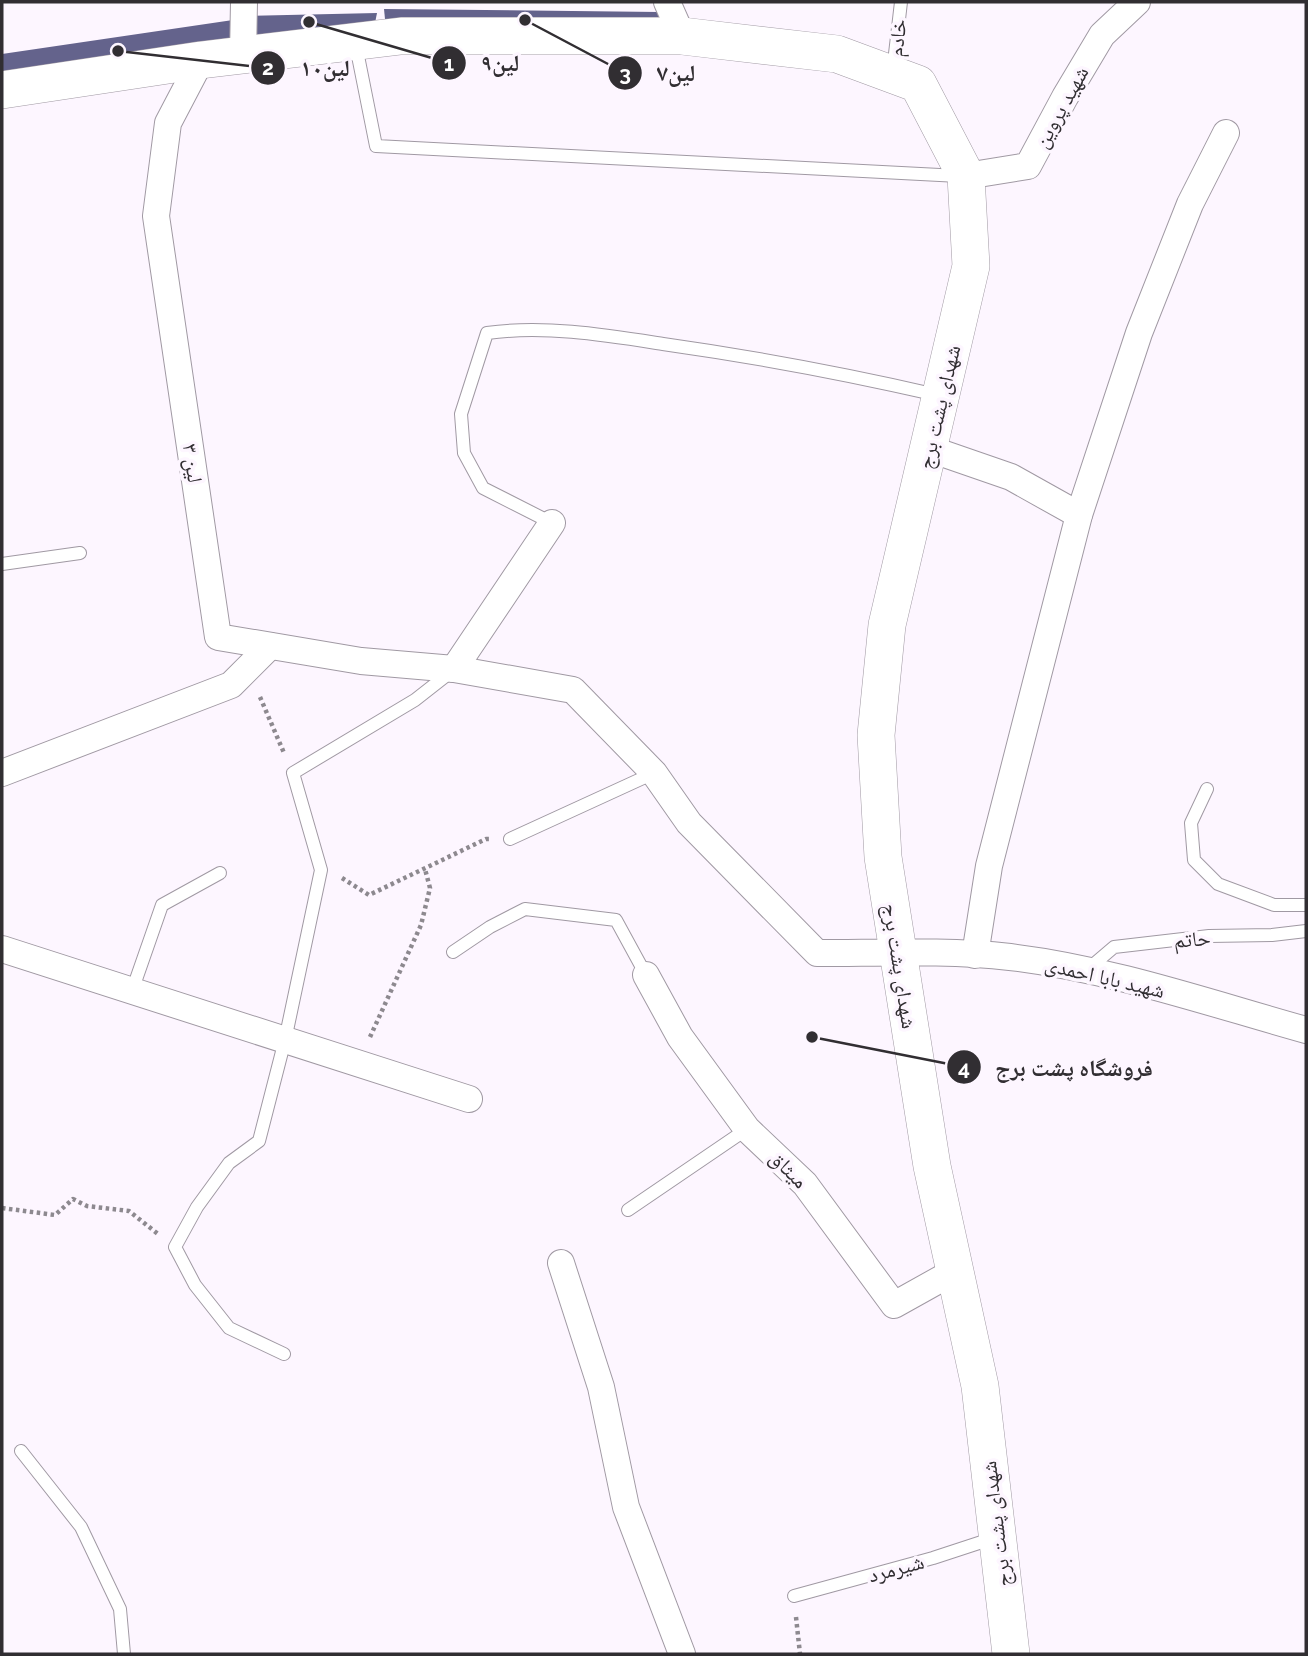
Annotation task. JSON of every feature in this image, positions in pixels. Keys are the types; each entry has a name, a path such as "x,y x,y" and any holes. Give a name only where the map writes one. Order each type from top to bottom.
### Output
{"street":[{"path":"243,55 244,2"},
{"path":"667,2 682,36"},
{"name":"شهید پروین","path":"966,176 1028,166 1102,35 1137,2"},
{"name":"شهدای پشت برج","path":"2,90 201,60 401,36 682,36 837,54 918,84 966,176 971,266 887,625 876,735 883,857 932,1166 980,1386 1011,1654"},
{"name":"لین ۳","path":"201,60 168,123 156,216 218,637 361,661 454,669 573,690 654,773"},
{"path":"975,955 989,866 1079,515 1139,333 1189,204 1226,134"},
{"path":"930,449 1011,477 1079,515"},
{"path":"454,669 552,523"},
{"path":"2,773 231,685 270,646"},
{"name":"شهید بابا احمدی","path":"654,773 689,823 817,953 975,955 1046,962 1132,981 1306,1030"},
{"path":"2,949 469,1099"},
{"name":"میثاق","path":"646,975 680,1037 747,1129 805,1184 894,1305 955,1271"},
{"path":"561,1263 601,1387 625,1507 682,1654"}],"lane":[{"name":"خادم","path":"893,75 901,2"},
{"path":"355,41 376,146 966,176"},
{"path":"552,523 483,488 464,453 461,414 487,333 507,330 584,332 757,357 940,396"},
{"path":"2,564 80,553"},
{"path":"284,1354 229,1328 195,1285 175,1247 197,1208 229,1163 259,1141 285,1040 321,870 293,773 415,700 454,669"},
{"path":"510,839 654,773"},
{"path":"1207,789 1191,822 1194,860 1218,884 1274,905 1306,905"},
{"path":"132,991 162,905 220,873"},
{"path":"453,952 490,927 525,909 603,918 615,920 646,975"},
{"name":"حاتم","path":"1086,971 1114,947 1209,936 1306,931"},
{"path":"628,1210 747,1129"},
{"path":"21,1451 81,1527 120,1609 124,1654"},
{"name":"شیرمرد","path":"794,1596 933,1558 997,1537"}],"path":[{"path":"247,669 293,773"},
{"path":"321,870 347,880 369,895 486,839 510,839"},
{"path":"359,1064 421,925 430,888 425,869"},
{"path":"2,1208 55,1215 73,1199 87,1206 129,1211 175,1247"},
{"path":"794,1596 800,1654"}],"building":[{"path":"384,9 659,12 670,28 386,29"},
{"path":"377,13 374,28 243,42 244,16"},
{"path":"233,20 235,48 2,82 2,54"}],"place":[{"name":"لین۷","path":"525,20"},
{"name":"لین۹","path":"309,22"},
{"name":"لین۱۰","path":"118,51"},
{"name":"فروشگاه پشت برج","path":"812,1037"}]}
